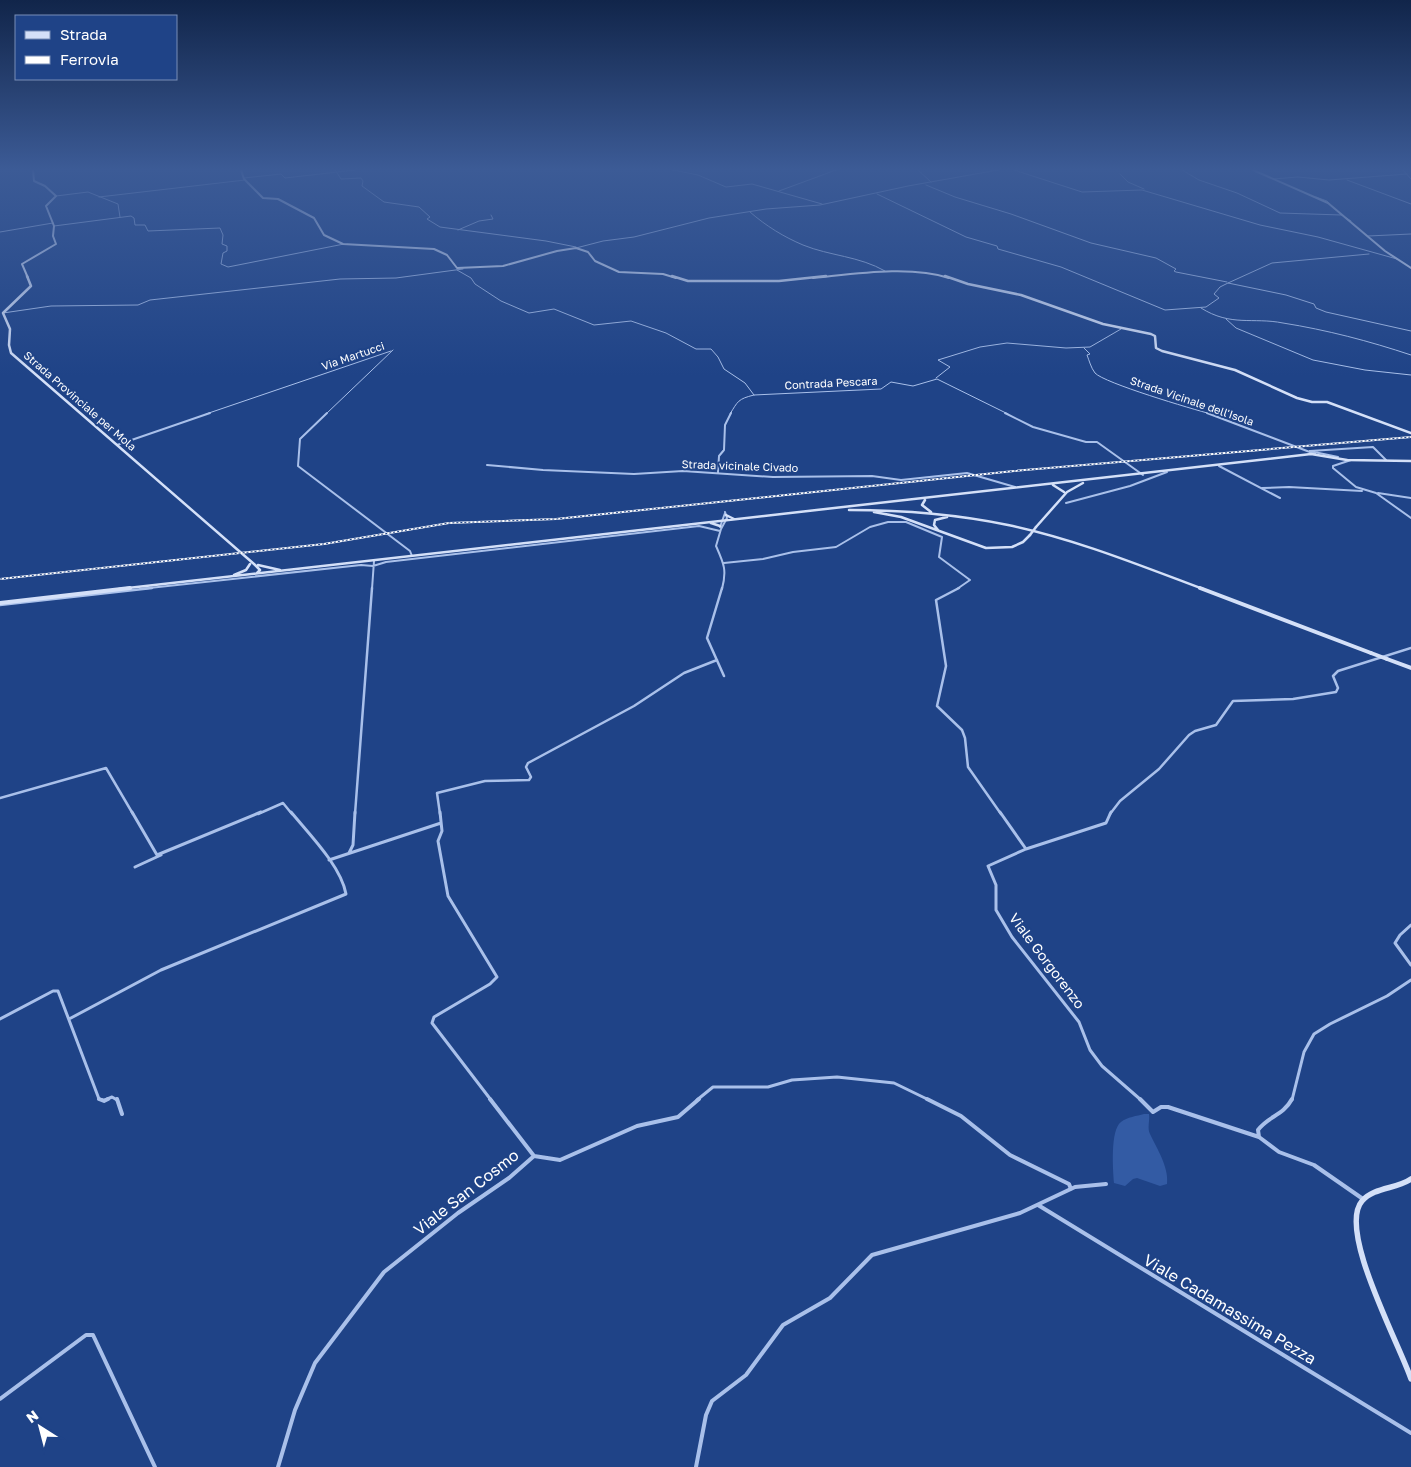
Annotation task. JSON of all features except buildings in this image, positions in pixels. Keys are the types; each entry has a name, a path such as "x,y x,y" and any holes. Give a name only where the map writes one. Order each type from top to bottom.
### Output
{"street":[{"path":"2,313 31,286 22,264 29,258 55,245 54,238"},
{"path":"223,238 222,244 227,246 227,251 223,252 221,264 227,267 344,244 434,249 448,256 455,268 503,266 557,251 621,238"},
{"path":"332,238 344,244"},
{"path":"525,238 545,241 588,252 595,261 620,272 662,274 688,281 780,281 885,271 948,276 968,284 1022,295 1076,316 1121,329 1154,335 1156,348 1172,355 1236,370 1297,398 1312,402 1327,402 1411,433"},
{"path":"791,238 804,245 871,263 885,271"},
{"path":"971,238 1062,267 1161,308 1207,306 1219,298 1214,294 1220,287 1257,268 1280,261 1373,253"},
{"path":"1077,238 1156,258 1175,268 1176,272 1298,298 1314,304 1316,308 1324,312 1411,331"},
{"path":"1323,238 1398,260"},
{"path":"1371,238 1385,251 1411,268"},
{"path":"2,313 51,306 136,305 150,300 280,285 340,279 396,278 463,268"},
{"path":"457,270 471,278 476,284 501,301 529,313 554,309 594,325 631,321 666,333 696,349 711,349 718,356 724,369 746,384 754,395 743,398 735,403 732,414 726,421 722,435 724,450 719,456 718,472"},
{"path":"1199,307 1212,315 1226,319 1287,324 1370,341 1411,355"},
{"name":"Strada Provinciale per Mola","path":"2,313 10,328 9,346 13,355 251,563"},
{"path":"1226,319 1238,329 1245,330 1311,359 1365,370 1411,374"},
{"path":"1121,329 1106,336 1095,345 1084,348 1009,343 986,346 938,360 950,367 936,379 1033,427 1086,442 1097,442 1143,475"},
{"name":"Strada Vicinale dell'Isola","path":"1084,348 1090,354 1087,355 1095,373 1102,377 1315,454"},
{"name":"Via Martucci","path":"117,445 392,350 300,439 298,466 410,551 412,556"},
{"name":"Contrada Pescara","path":"754,395 881,389 891,382 913,386 936,379"},
{"path":"1310,451 1373,447 1386,460"},
{"path":"1310,451 1347,460"},
{"path":"0,604 1315,454 1347,460 1411,461"},
{"path":"1347,460 1333,466 1333,468 1349,483 1366,492"},
{"name":"Strada vicinale Civado","path":"487,465 544,470 626,473 718,472 772,477 872,476 900,480 967,473 1019,488"},
{"path":"1219,466 1280,498"},
{"path":"1066,503 1130,486 1167,472"},
{"path":"1059,499 1071,489 1090,481"},
{"path":"1071,483 1071,489"},
{"path":"847,510 894,516 977,546 998,549 1016,546 1030,535 1071,483"},
{"path":"1051,485 1064,492"},
{"path":"1262,488 1289,486 1366,492 1411,498"},
{"path":"1376,493 1411,518"},
{"path":"928,499 922,504 926,509 950,515"},
{"path":"817,511 898,510 958,516 1029,530 1083,546 1411,668"},
{"path":"725,513 737,519"},
{"path":"721,528 720,521 725,513"},
{"path":"724,676 707,635 725,578 724,563 716,546 725,521 725,513"},
{"path":"946,534 935,527 935,520 958,516"},
{"path":"708,523 722,517"},
{"path":"0,604 361,564 373,566 386,562 699,526 721,528 737,519"},
{"path":"724,563 763,559 786,553 836,547 870,527 888,522 906,522 942,537 939,557 970,580 954,592 936,600 946,666 937,706 962,730 965,738 968,767 1026,849"},
{"path":"708,523 721,528"},
{"path":"349,853 353,845 374,561"},
{"path":"251,563 270,569 297,570"},
{"path":"251,563 256,574"},
{"path":"218,578 240,573 248,568 251,563"},
{"name":"Viale Gorgorenzo","path":"1259,1137 1168,1107 1161,1107 1152,1112 1135,1092 1102,1066 1090,1050 1079,1022 1012,937 996,910 996,885 988,866 1026,849 1106,823 1110,810 1116,802 1156,773 1195,730 1216,725 1233,701 1293,700 1336,692 1338,688 1333,676 1338,671 1411,648"},
{"path":"534,1156 432,1023 434,1017 490,984 497,976 448,896 438,841 442,833 437,793 485,781 528,780 531,777 526,767 528,763 640,702 684,674 717,660"},
{"path":"0,798 106,768 157,855 162,855"},
{"path":"69,1018 161,970 346,894 346,887 329,860 283,803 135,867"},
{"path":"329,860 441,824"},
{"path":"1411,925 1400,935 1395,944 1411,965"},
{"path":"1363,1199 1314,1165 1279,1152 1259,1137 1258,1130 1264,1121 1284,1112 1292,1100 1302,1068 1305,1048 1310,1038 1325,1026 1411,980"},
{"path":"0,1019 56,990 58,991 99,1099 104,1101 112,1097 117,1098 122,1114"},
{"name":"Viale San Cosmo","path":"278,1467 295,1410 316,1363 384,1272 437,1229 509,1178 534,1156 560,1160 637,1126 674,1119 713,1087 768,1087 792,1080 837,1077 888,1082 904,1087 961,1116 1000,1148 1049,1175 1066,1181 1070,1184 1071,1189"},
{"path":"1411,1179 1363,1199 1359,1205 1357,1217 1360,1256 1367,1278 1399,1345 1411,1379"},
{"path":"696,1467 706,1416 712,1401 746,1375 783,1325 791,1318 830,1298 848,1282 867,1259 881,1252 1020,1213 1071,1189 1106,1184"},
{"name":"Viale Cadamassima Pezza","path":"1038,1205 1411,1433"},
{"path":"0,1399 86,1336 93,1335 154,1467"}],"shaded area":[{"path":"1149,1114 1149,1132 1164,1165 1167,1184 1160,1186 1137,1178 1125,1186 1114,1183 1113,1151 1115,1133 1118,1126 1126,1119"}],"railway":[{"path":"0,579 324,544 449,523 556,519 1014,471 1411,437"}]}
